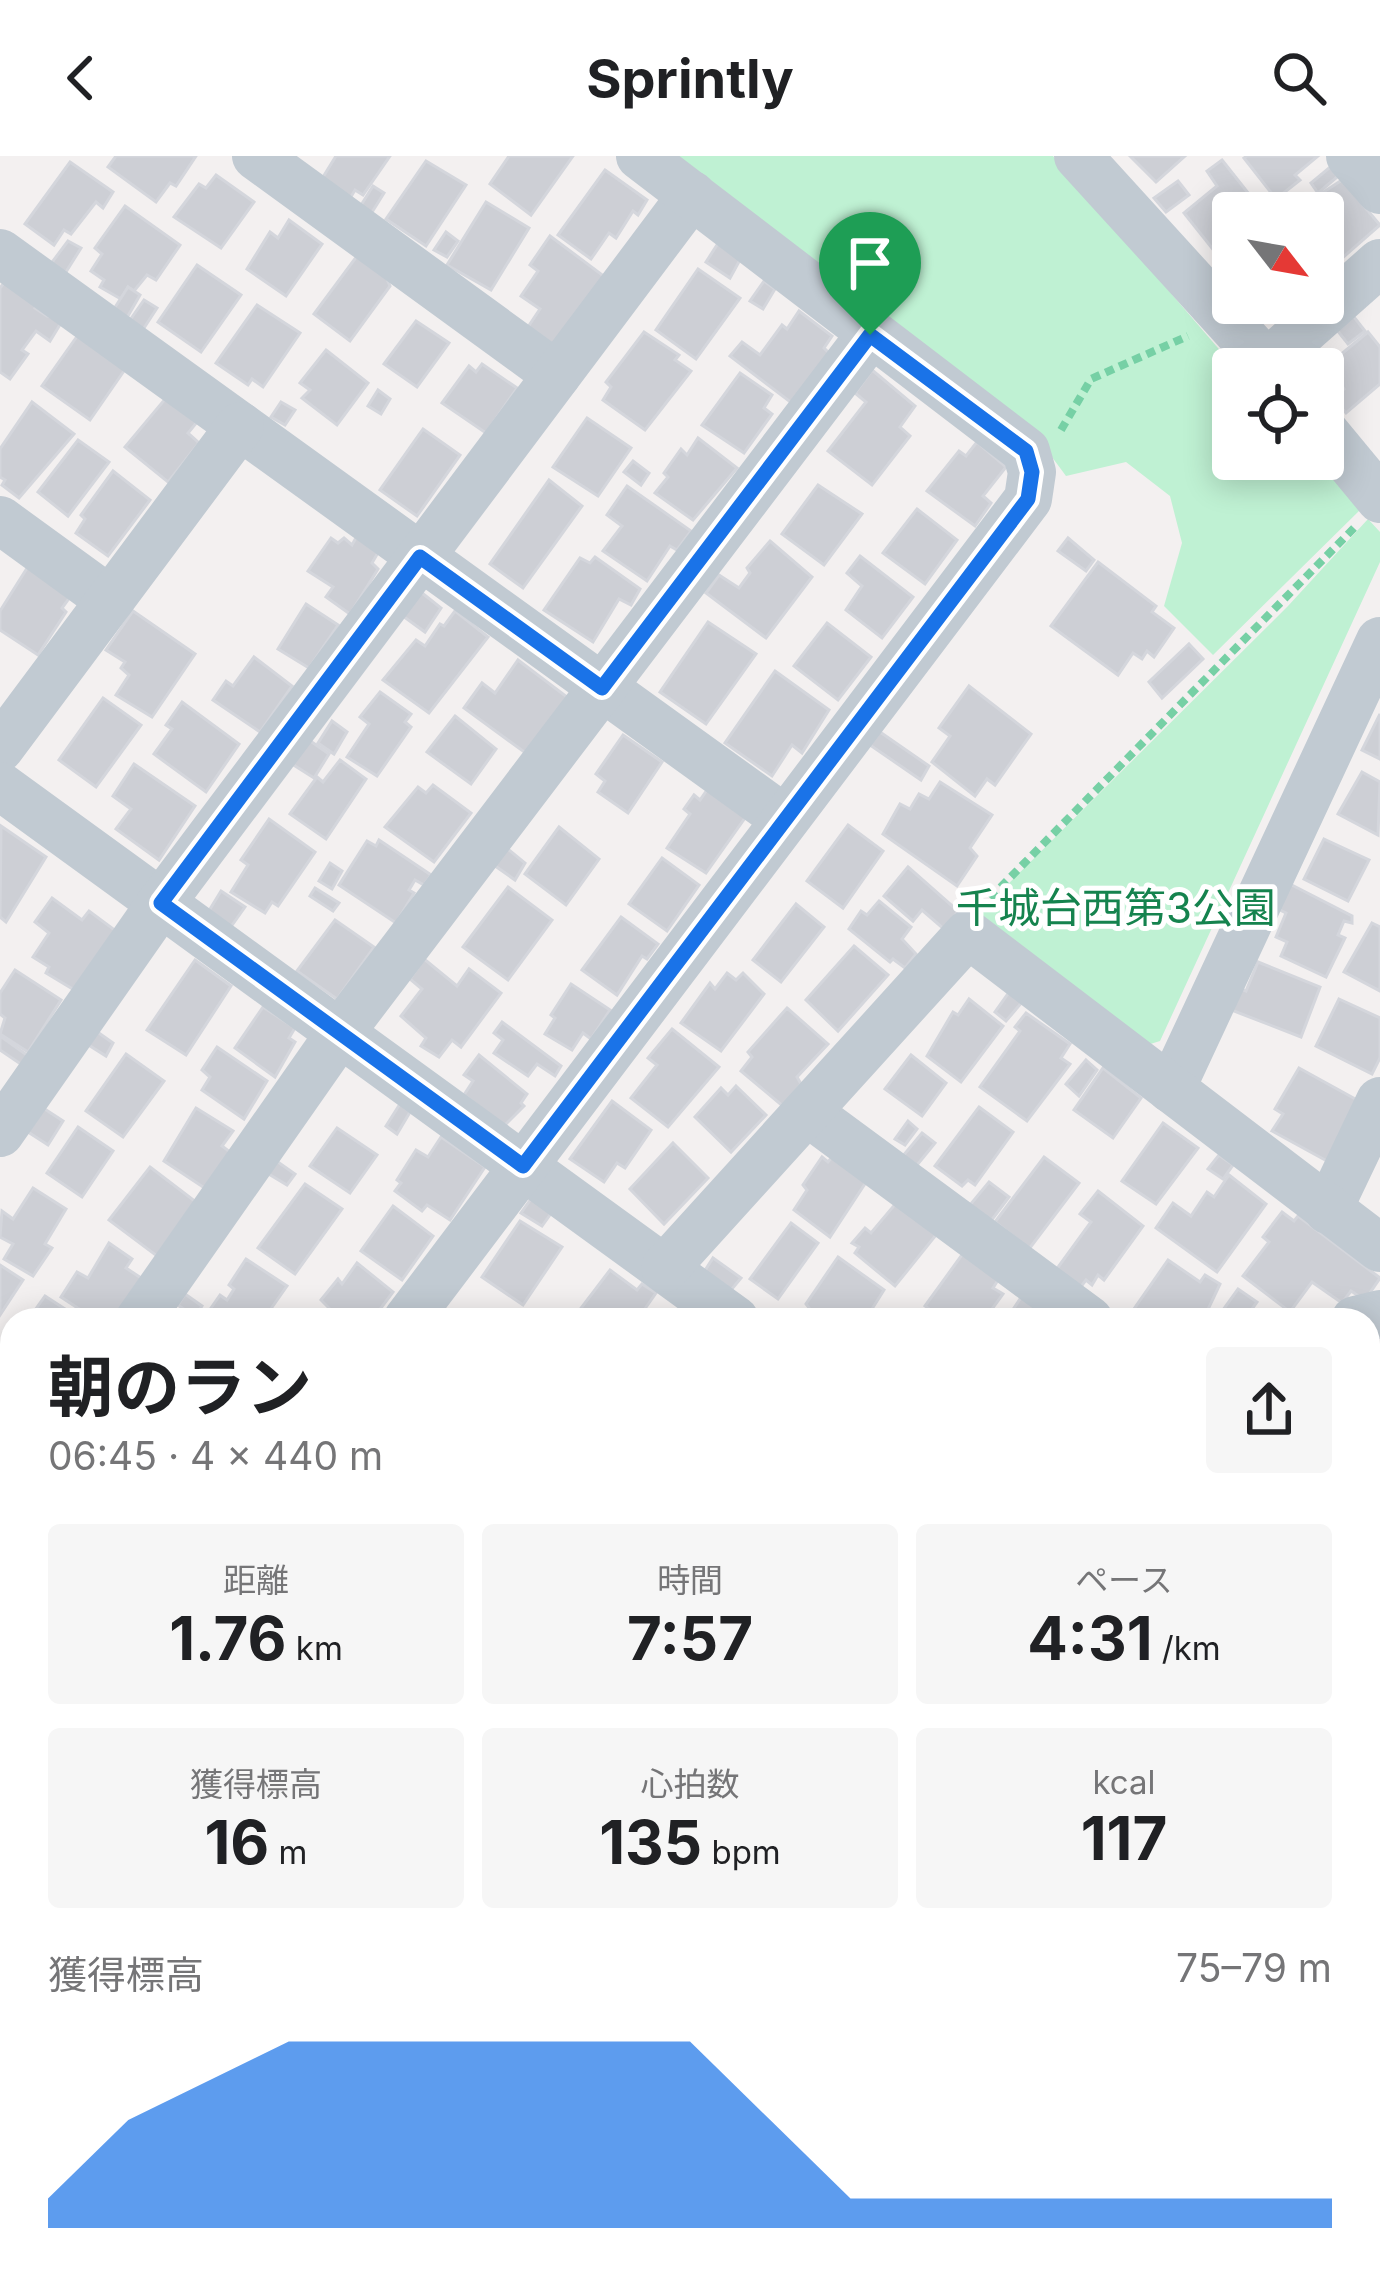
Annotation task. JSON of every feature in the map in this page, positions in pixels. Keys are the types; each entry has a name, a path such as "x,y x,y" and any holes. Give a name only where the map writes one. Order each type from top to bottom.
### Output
{"street":[{"path":"256,156 557,375"},
{"path":"416,1308 1028,499 1032,472 1026,451 640,156"},
{"path":"1078,156 1212,303"},
{"path":"1350,156 1380,190"},
{"path":"0,1133 161,903 692,195"},
{"path":"0,253 785,819"},
{"path":"1289,348 1380,263"},
{"path":"1232,324 1254,348"},
{"path":"147,1308 340,1033 870,335"},
{"path":"0,748 240,427"},
{"path":"1344,463 1372,508"},
{"path":"0,520 110,600"},
{"path":"1171,1089 1380,641"},
{"path":"0,786 719,1308"},
{"path":"665,1268 968,934 1380,1248"},
{"path":"1328,1210 1380,1101"},
{"path":"807,1112 1073,1308"}],"path":[{"path":"1026,451 1061,430 1090,379 1219,324"},
{"path":"968,934 972,917 1372,508"}],"green space":[{"path":"674,156 1053,156 1218,348 1212,348 1212,480 1334,480 1360,510 1213,655 1164,606 1182,543 1170,496 1126,462 1066,476 1032,430"},
{"name":"千城台西第3公園","path":"1368,519 1380,532 1380,562 1160,1041 1144,1046 972,920 1288,606"}],"building":[{"path":"116,156 196,156 176,186 170,183 156,202 108,167"},
{"path":"336,156 390,156 363,195 355,190 349,200 320,182"},
{"path":"509,156 573,156 531,215 490,184"},
{"path":"1130,156 1185,156 1156,182"},
{"path":"1318,156 1295,175 1300,180 1285,192 1271,192 1244,158"},
{"path":"1222,160 1247,192 1212,192 1212,248 1184,213 1217,186 1207,171"},
{"path":"426,161 466,185 426,246 386,219"},
{"path":"70,162 113,192 103,208 96,202 71,234 64,230 54,245 25,224"},
{"path":"1335,163 1343,172 1319,192 1311,183"},
{"path":"605,170 647,200 638,215 633,211 616,238 609,233 591,259 558,235"},
{"path":"216,175 254,202 221,248 174,217 199,184 206,188"},
{"path":"1342,180 1380,225 1344,256 1344,192 1324,192"},
{"path":"1178,181 1189,195 1166,212 1154,198"},
{"path":"373,186 384,193 369,217 358,210"},
{"path":"486,202 529,228 491,290 447,265"},
{"path":"125,206 180,245 156,280 147,275 134,291 128,287 121,299 100,287 104,280 91,271 102,254 95,248"},
{"path":"289,220 322,244 286,296 247,269 270,232 278,238"},
{"path":"446,232 458,241 447,257 434,250"},
{"path":"550,236 605,277 564,341 549,344 526,330 540,309 521,296 538,271 530,265"},
{"path":"68,241 81,248 64,275 50,265"},
{"path":"719,242 741,258 730,278 706,262"},
{"path":"357,256 385,275 390,286 350,341 314,314"},
{"path":"197,265 241,295 201,352 158,322"},
{"path":"698,269 740,298 696,359 656,330"},
{"path":"7,279 40,300 35,308 47,316 64,318 50,341 36,331 22,350 28,354 10,379 0,372 0,288"},
{"path":"764,281 775,289 763,309 750,301"},
{"path":"128,287 140,295 125,321 112,312"},
{"path":"144,300 157,308 142,331 128,323"},
{"path":"257,305 300,333 263,387 252,379 248,385 216,363"},
{"path":"799,311 832,336 824,348 831,355 793,404 730,356 742,342 760,355"},
{"path":"1350,312 1365,331 1348,344 1333,325 1344,324"},
{"path":"416,321 449,343 417,387 384,364"},
{"path":"644,332 679,355 675,360 691,371 645,430 603,400 611,387 606,382"},
{"path":"1368,332 1380,347 1380,384 1346,413 1344,411 1344,352"},
{"path":"78,335 126,368 90,420 42,386"},
{"path":"326,350 368,383 337,425 302,398 310,390 300,383"},
{"path":"482,364 517,388 486,433 442,403 469,366 476,372"},
{"path":"872,370 915,406 900,427 910,436 872,485 828,451 866,402 855,393"},
{"path":"740,373 772,395 764,408 772,414 744,453 702,425"},
{"path":"378,390 390,399 381,414 368,406"},
{"path":"166,398 197,422 188,433 199,443 168,482 125,447"},
{"path":"32,402 74,434 19,498 2,485 0,449"},
{"path":"281,402 295,410 285,425 271,417"},
{"path":"587,418 631,448 598,496 553,467"},
{"path":"423,429 460,455 417,516 380,490"},
{"path":"698,438 737,468 693,520 655,493 681,449 687,455"},
{"path":"78,440 109,462 68,516 38,492"},
{"path":"977,442 1006,467 983,496 991,503 975,526 927,491 959,451 966,456"},
{"path":"633,461 649,473 641,485 624,472"},
{"path":"113,471 150,500 108,556 76,533 85,519 81,515"},
{"path":"549,480 582,506 523,588 490,564"},
{"path":"818,485 862,514 824,565 782,534"},
{"path":"627,486 691,531 677,550 670,546 647,581 603,551 622,526 607,515"},
{"path":"917,509 957,540 925,584 883,553"},
{"path":"357,536 379,551 372,563 378,569 350,614 326,597 333,587 308,571 331,538 338,543 344,538 352,545"},
{"path":"1068,538 1094,560 1086,571 1058,551"},
{"path":"770,541 812,577 766,638 706,593 719,575 739,588 750,573 747,568"},
{"path":"860,556 913,597 882,638 846,610 862,586 847,573"},
{"path":"595,557 640,589 631,605 619,599 593,642 544,610 580,558 590,563"},
{"path":"1098,562 1156,606 1152,612 1174,628 1154,657 1147,651 1142,659 1133,653 1118,675 1051,626"},
{"path":"29,565 73,593 38,655 0,630 0,611"},
{"path":"417,589 441,608 425,632 400,614"},
{"path":"306,604 338,625 309,668 278,649"},
{"path":"133,611 195,654 152,717 116,695 129,675 121,668 125,662 106,650"},
{"path":"455,611 488,637 429,713 383,680 416,640 425,646"},
{"path":"708,622 756,654 706,724 660,692"},
{"path":"827,623 871,657 838,700 794,666"},
{"path":"1189,644 1203,659 1162,698 1149,682"},
{"path":"254,657 292,686 260,732 213,700 226,681 233,686"},
{"path":"518,660 567,697 527,754 464,708 482,683 495,693"},
{"path":"775,671 829,710 802,753 792,745 772,776 725,743"},
{"path":"969,686 1031,734 995,785 987,779 975,796 932,762 950,736 939,728"},
{"path":"380,692 411,714 405,722 411,727 377,776 347,757 369,724 360,717"},
{"path":"103,698 141,725 96,787 59,760"},
{"path":"182,702 239,744 206,792 154,754 172,729 166,725"},
{"path":"1380,714 1380,759 1362,750"},
{"path":"455,716 496,749 471,784 427,752"},
{"path":"332,721 347,732 334,754 318,743"},
{"path":"880,732 929,766 921,780 870,745"},
{"path":"623,735 662,762 628,813 598,792 605,781 596,774"},
{"path":"306,738 329,754 314,778 289,762"},
{"path":"340,760 366,779 326,839 290,814 317,777 323,782"},
{"path":"134,764 195,806 159,860 116,829 131,809 113,796"},
{"path":"1362,772 1380,782 1378,835 1338,814"},
{"path":"940,782 992,815 970,848 977,856 957,886 883,834 900,804 910,809 919,794 929,799"},
{"path":"433,785 471,813 434,862 385,827 418,787 426,793"},
{"path":"709,787 747,815 706,873 667,848 690,814 684,809 694,795 700,800"},
{"path":"269,819 315,852 278,906 272,902 265,913 231,892 248,865 241,860"},
{"path":"848,825 883,851 843,908 807,881"},
{"path":"1,826 46,857 6,922 0,917"},
{"path":"559,827 599,859 566,905 525,874"},
{"path":"1324,839 1369,860 1348,901 1304,879"},
{"path":"379,840 431,875 424,885 415,880 409,890 414,893 396,923 339,885 367,841 376,846"},
{"path":"503,845 525,863 515,880 491,863"},
{"path":"662,858 699,885 667,931 629,904"},
{"path":"330,863 342,871 332,889 319,881"},
{"path":"908,867 958,911 945,930 922,910 913,921 884,896"},
{"path":"1286,882 1352,916 1352,923 1344,921 1338,935 1345,938 1326,977 1281,956 1287,942 1276,937 1286,913 1274,907"},
{"path":"508,887 552,920 508,980 463,947"},
{"path":"315,888 339,903 333,911 310,896"},
{"path":"221,891 245,907 230,928 207,914"},
{"path":"52,898 82,920 89,911 116,931 76,991 46,973 49,967 33,957 49,933 35,922"},
{"path":"879,901 911,927 902,939 916,954 905,968 893,959 890,962 849,929 861,911 867,915"},
{"path":"796,904 824,927 781,982 753,960"},
{"path":"621,917 658,944 647,959 642,956 617,995 582,970"},
{"path":"335,920 374,947 337,999 297,971"},
{"path":"1372,923 1380,927 1380,991 1344,972"},
{"path":"854,946 888,975 838,1031 806,1000"},
{"path":"424,959 457,986 469,969 501,993 461,1047 452,1040 439,1057 421,1046 426,1038 401,1016 422,989 410,979"},
{"path":"195,960 231,986 186,1055 147,1030"},
{"path":"1258,962 1320,987 1301,1037 1221,1006 1230,985 1246,991"},
{"path":"15,970 61,1000 28,1052 0,1034 5,1018 0,1014 0,993"},
{"path":"727,973 736,980 743,973 764,994 721,1051 681,1023 710,983 715,989"},
{"path":"571,984 610,1010 591,1039 583,1033 572,1050 545,1034"},
{"path":"1010,991 1023,1001 1006,1021 995,1012"},
{"path":"969,999 1003,1026 961,1082 927,1056 953,1012 958,1015"},
{"path":"1339,999 1380,1018 1380,1058 1372,1074 1316,1046"},
{"path":"263,1007 295,1028 289,1038 295,1042 275,1077 235,1048"},
{"path":"787,1008 828,1044 797,1077 801,1084 784,1107 741,1071 752,1057 748,1052"},
{"path":"1026,1013 1070,1044 1061,1058 1070,1064 1027,1121 980,1087 1020,1031 1015,1027"},
{"path":"502,1022 561,1066 555,1076 537,1064 528,1076 494,1053 503,1040 494,1033"},
{"path":"672,1029 719,1067 668,1127 631,1098 657,1065 648,1058"},
{"path":"96,1031 113,1043 106,1056 87,1044"},
{"path":"0,1036 31,1058 25,1067 0,1050"},
{"path":"217,1047 267,1081 244,1119 202,1090 210,1077 202,1070"},
{"path":"126,1054 164,1081 123,1137 86,1111"},
{"path":"479,1055 527,1094 521,1103 524,1106 504,1126 464,1095 473,1081 464,1075"},
{"path":"911,1055 946,1083 922,1116 885,1089"},
{"path":"1086,1060 1097,1070 1079,1096 1066,1084"},
{"path":"1103,1068 1141,1098 1113,1138 1074,1110"},
{"path":"1299,1068 1359,1101 1327,1161 1272,1131 1283,1114 1275,1109"},
{"path":"736,1086 766,1115 731,1152 695,1117 721,1088 728,1095"},
{"path":"612,1101 651,1130 625,1168 617,1163 604,1182 570,1159"},
{"path":"400,1104 410,1112 397,1134 386,1126"},
{"path":"40,1106 63,1121 48,1145 25,1130"},
{"path":"979,1107 1013,1132 975,1185 968,1180 962,1186 935,1166"},
{"path":"196,1108 233,1131 222,1146 230,1152 206,1189 164,1161"},
{"path":"908,1121 917,1129 905,1145 895,1139"},
{"path":"1163,1123 1198,1148 1156,1204 1122,1181"},
{"path":"78,1127 113,1151 82,1197 47,1173"},
{"path":"337,1128 377,1155 350,1193 310,1166"},
{"path":"922,1133 935,1143 917,1165 903,1156"},
{"path":"441,1137 485,1167 450,1220 427,1205 422,1211 395,1191 416,1150 428,1157"},
{"path":"673,1143 708,1178 664,1224 630,1189"},
{"path":"837,1151 870,1176 830,1237 794,1210 807,1190 803,1185 822,1157 828,1162"},
{"path":"1219,1155 1233,1165 1223,1179 1208,1169"},
{"path":"1044,1157 1079,1183 1029,1249 995,1222"},
{"path":"275,1160 295,1174 287,1185 267,1173"},
{"path":"150,1167 196,1202 157,1256 109,1220"},
{"path":"1229,1175 1266,1204 1217,1272 1156,1228 1173,1203 1191,1216 1207,1192 1214,1197"},
{"path":"989,1182 1009,1197 991,1221 970,1205"},
{"path":"305,1184 342,1209 295,1274 258,1248"},
{"path":"33,1188 66,1209 45,1244 52,1248 33,1276 4,1259 13,1244 0,1237 2,1211 13,1219"},
{"path":"1098,1191 1143,1226 1104,1280 1098,1275 1092,1285 1086,1280 1080,1288 1056,1270 1091,1222 1080,1214"},
{"path":"531,1199 552,1212 542,1226 521,1213"},
{"path":"897,1202 936,1235 895,1286 855,1253 859,1247 852,1243 865,1228 871,1233"},
{"path":"393,1206 433,1236 402,1280 361,1251"},
{"path":"1282,1212 1294,1221 1298,1216 1380,1278 1365,1300 1351,1291 1342,1303 1312,1282 1293,1308 1285,1308 1243,1276 1269,1242 1263,1237"},
{"path":"520,1221 562,1247 523,1305 482,1277"},
{"path":"791,1223 818,1243 778,1299 750,1279"},
{"path":"109,1243 132,1259 126,1268 144,1280 124,1308 78,1308 61,1297 77,1272 88,1278"},
{"path":"964,1252 1000,1277 993,1288 1003,1294 993,1308 925,1306"},
{"path":"838,1257 884,1290 873,1308 809,1308 806,1304"},
{"path":"713,1258 741,1278 731,1290 704,1272"},
{"path":"246,1259 287,1286 271,1308 211,1308 220,1295 227,1300 234,1289 229,1285"},
{"path":"1168,1260 1200,1282 1205,1275 1220,1284 1209,1308 1135,1308"},
{"path":"357,1263 393,1292 381,1308 329,1308 321,1300 338,1279 342,1284"},
{"path":"0,1265 23,1280 0,1308"},
{"path":"610,1270 637,1290 642,1284 656,1293 645,1308 581,1308"},
{"path":"1238,1289 1257,1302 1253,1308 1224,1308"},
{"path":"1024,1293 1042,1308 1014,1308"},
{"path":"185,1294 202,1306 182,1308 178,1305"},
{"path":"45,1296 64,1308 36,1308"}],"route":[{"path":"870,335 1026,451 1032,472 1028,499 523,1166 161,903 420,557 602,688 870,335"}]}
